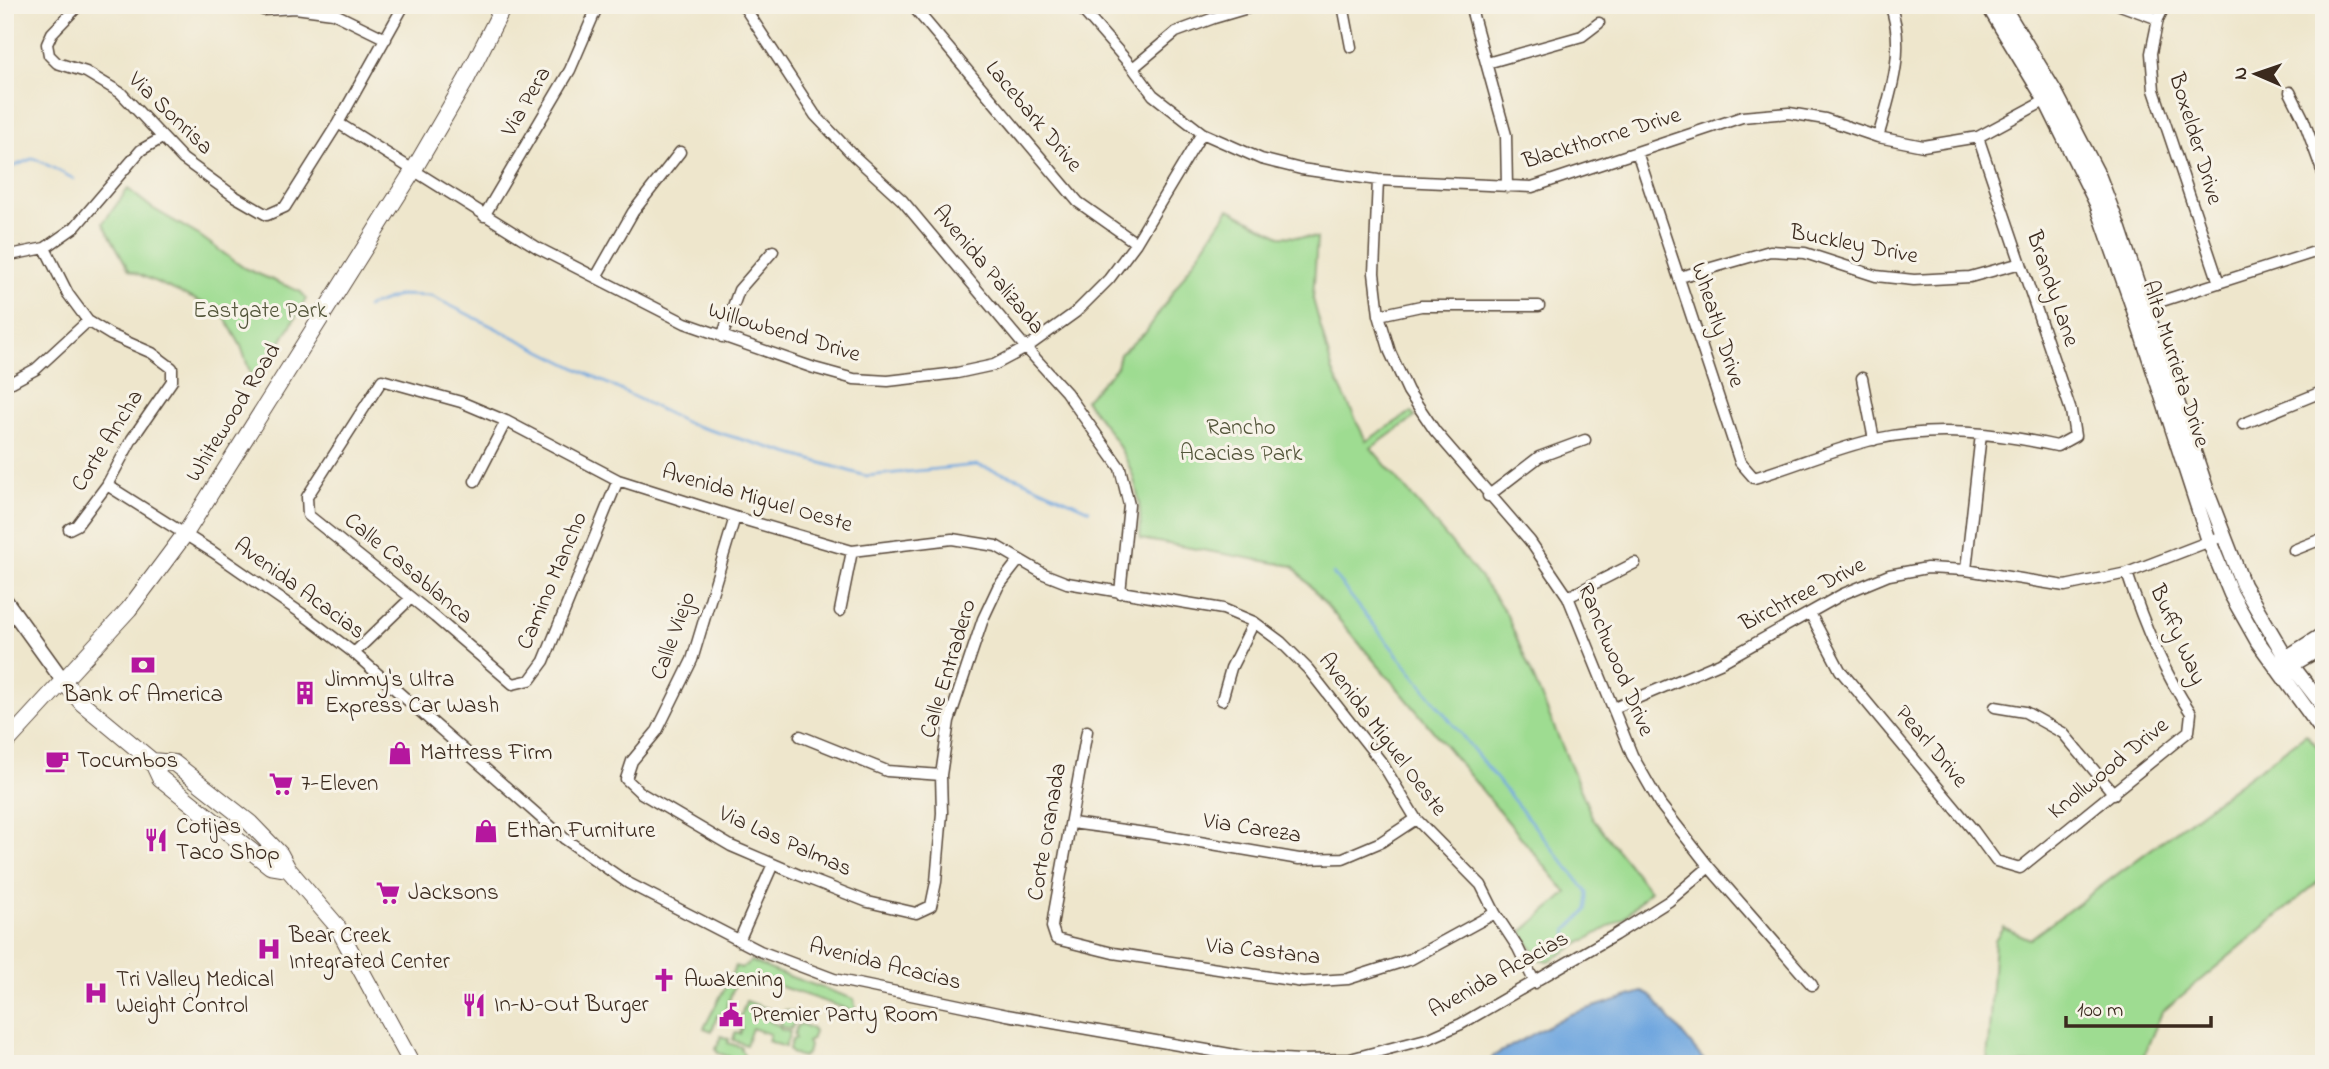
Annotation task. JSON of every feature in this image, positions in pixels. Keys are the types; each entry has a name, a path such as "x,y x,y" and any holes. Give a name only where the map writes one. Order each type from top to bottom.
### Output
{"main road":[{"name":"Whitewood Road","path":"5,744 129,609 185,534 413,171 466,80 504,5"},
{"path":"64,682 82,703 152,761 160,778 270,866 288,869 337,926 412,1064"}],"street":[{"name":"Via Sonrisa","path":"79,5 52,33 47,44 49,55 57,63 101,79 121,93 193,167 267,215 285,207 338,123"},
{"path":"338,123 404,5"},
{"name":"Via Pera","path":"484,216 569,70 598,5"},
{"name":"Avenida Palizada","path":"743,5 815,115 902,200 1066,392 1120,468 1129,505 1120,593"},
{"name":"Lacebark Drive","path":"912,5 1078,202 1136,243"},
{"name":"Blackthorne Drive","path":"1078,5 1153,95 1202,133 1261,159 1301,169 1378,180 1532,187 1742,117 1789,113 1825,119 1878,137 1923,146 1978,137 2051,98"},
{"path":"1133,68 1176,32 1258,5"},
{"path":"1342,5 1351,47"},
{"path":"1470,5 1506,135 1507,187"},
{"path":"1878,137 1896,76 1896,20 1890,5"},
{"name":"Alta Murrieta Drive","path":"1988,5 2051,98 2099,177 2216,539 2231,594 2283,666 2324,733"},
{"name":"Alta Murrieta Drive","path":"2002,5 2051,98"},
{"path":"2120,5 2158,19"},
{"name":"Boxelder Drive","path":"2165,5 2158,19 2151,53 2154,90 2219,283"},
{"path":"262,10 295,9 333,13 386,39"},
{"path":"1487,63 1582,36 1599,23"},
{"path":"2290,92 2303,118 2324,176"},
{"name":"Willowbend Drive","path":"338,123 538,248 685,323 853,379 888,381 921,379 995,365 1026,348 1076,312 1110,279 1136,243 1202,133"},
{"name":"Brandy Lane","path":"1978,137 2070,411 2075,436 2057,446 1981,434"},
{"path":"5,256 45,248 75,227 141,150 162,138"},
{"path":"596,277 633,212 680,152"},
{"name":"Wheatly Drive","path":"1637,152 1740,462 1754,478 1874,440"},
{"name":"Ranchwood Drive","path":"1378,180 1374,273 1378,315 1390,352 1408,391 1435,431 1488,496 1530,541 1568,597 1632,755 1660,804 1709,867 1812,985"},
{"path":"12,382 36,369 89,321 68,294 45,248"},
{"path":"2140,308 2324,249"},
{"path":"722,337 739,290 773,251"},
{"name":"Buckley Drive","path":"1680,277 1770,251 1804,253 1876,275 1914,280 1970,277 2021,263"},
{"path":"1378,315 1421,306 1539,306"},
{"name":"Corte Ancha","path":"69,529 77,525 107,485 132,439 172,381 172,368 152,353 111,335 89,321"},
{"path":"1861,378 1874,440 1944,430 1981,434 1966,570"},
{"name":"Avenida Miguel Oeste","path":"382,380 461,401 506,421 618,480 852,551 952,539 996,546 1066,583 1223,609 1254,622 1281,642 1308,669 1382,763 1416,819 1481,886 1518,948 1535,983"},
{"name":"Calle Casablanca","path":"382,380 307,497 308,515 513,684"},
{"path":"2243,424 2324,391"},
{"path":"475,481 506,421"},
{"path":"1488,496 1539,457 1585,440"},
{"name":"Camino Mancho","path":"513,684 530,680 544,661 618,480"},
{"name":"Avenida Acacias","path":"107,485 185,534 304,615 354,653 565,839 628,883 739,941 834,979 909,996 1247,1057 1350,1059 1430,1038 1461,1024 1535,983 1669,901 1709,867"},
{"name":"Calle Viejo","path":"632,761 657,731 692,660 736,516"},
{"path":"2294,550 2324,538"},
{"name":"Birchtree Drive","path":"1614,708 1720,663 1843,594 1889,575 1927,568 1966,570 2065,586 2127,573 2216,539"},
{"path":"840,611 852,551"},
{"name":"Calle Entradero","path":"936,881 942,813 941,775 949,721 983,619 998,587 1019,560"},
{"path":"1568,597 1635,563"},
{"name":"Buffy Way","path":"2127,573 2142,621 2191,713"},
{"path":"354,653 411,598"},
{"path":"5,600 64,682"},
{"name":"Pearl Drive","path":"1810,613 1840,670 1996,861 2020,868 2041,850"},
{"path":"1222,700 1231,668 1254,622"},
{"path":"2283,666 2324,634"},
{"path":"2283,666 2324,646"},
{"name":"Alta Murrieta Drive","path":"2283,666 2324,707"},
{"path":"1995,707 2025,712 2063,733 2114,793"},
{"name":"Knollwood Drive","path":"2041,850 2189,731 2191,713"},
{"name":"Corte Oranada","path":"1056,939 1052,927 1054,913 1087,731"},
{"path":"800,736 887,771 941,775"},
{"name":"Via Las Palmas","path":"632,761 626,779 641,793 731,846 868,902 916,913 931,906 936,881"},
{"name":"Via Careza","path":"1072,823 1299,859 1343,858 1381,842 1416,819"},
{"path":"739,941 773,864"},
{"name":"Via Castana","path":"1056,939 1112,953 1303,982 1348,979 1412,959 1495,913"}],"green space":[{"name":"Eastgate Park","path":"128,189 152,208 200,236 244,268 301,292 306,299 255,387 241,346 221,311 129,270 103,223"},
{"name":"Rancho Acacias Park","path":"1229,209 1280,236 1317,238 1313,299 1333,372 1366,441 1411,412 1415,417 1371,448 1480,577 1506,613 1593,819 1650,891 1624,918 1549,961 1538,959 1522,932 1567,893 1293,566 1140,539 1138,498 1128,463 1110,432 1085,400 1117,367 1120,354 1146,332"},
{"path":"2306,734 2324,754 2324,877 2162,1012 2140,1064 1987,1064 1995,940 2003,927 2030,939"},
{"path":"751,961 854,999 856,1012 761,980 759,985 737,978 723,1018 717,1016 712,1031 704,1028 736,966 741,968"},
{"path":"746,1001 769,1009 768,1021 790,1032 785,1047 768,1041 770,1034 752,1028 746,1045 733,1040 735,1033 740,1034 742,1028 737,1027"},
{"path":"785,1010 798,1014 791,1029 780,1026"},
{"path":"801,1024 814,1032 811,1040 807,1042 807,1054 802,1057 791,1053 789,1049 792,1040 796,1038 794,1035 797,1026"},
{"path":"721,1036 729,1039 728,1043 741,1047 744,1054 742,1061 718,1053 716,1049"}],"water":[{"path":"1642,992 1652,997 1707,1064 1489,1064 1493,1056 1568,1015"}],"waterway":[{"path":"5,170 34,158 74,179"},
{"path":"367,307 400,295 431,296 689,424 866,476 977,465 1018,478 1089,510"},
{"path":"1333,574 1587,892 1587,910 1567,930 1569,940"}],"place":[{"name":"Bank of America","path":"143,665"},
{"name":"Jimmy's Ultra Express Car Wash","path":"305,693"},
{"name":"Mattress Firm","path":"400,753"},
{"name":"Tocumbos","path":"57,761"},
{"name":"7-Eleven","path":"281,784"},
{"name":"Ethan Furniture","path":"486,831"},
{"name":"Cotijas Taco Shop","path":"156,840"},
{"name":"Jacksons","path":"388,893"},
{"name":"Bear Creek Integrated Center","path":"269,949"},
{"name":"Awakening","path":"664,980"},
{"name":"Tri Valley Medical Weight Control","path":"96,993"},
{"name":"In-N-Out Burger","path":"474,1005"},
{"name":"Premier Party Room","path":"731,1015"}]}
